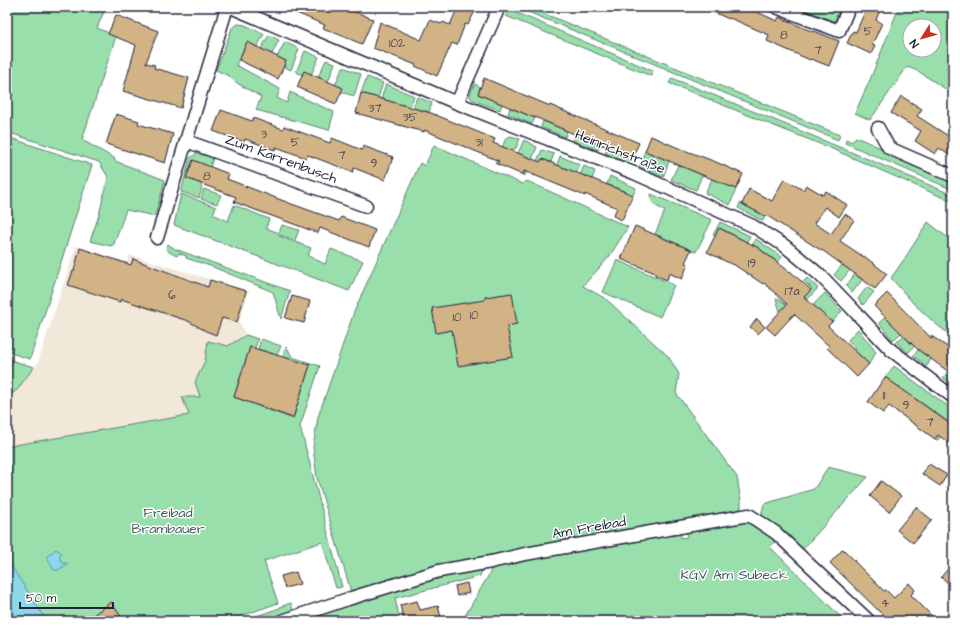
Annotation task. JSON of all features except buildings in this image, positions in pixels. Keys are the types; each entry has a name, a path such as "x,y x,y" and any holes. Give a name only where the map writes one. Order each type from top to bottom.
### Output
{"street":[{"path":"157,238 227,7"},
{"name":"Heinrichstraße","path":"231,7 457,103 634,173 753,226 785,246 821,276 891,350 953,397"},
{"path":"457,103 499,7"},
{"path":"776,7 839,31 850,7"},
{"path":"878,128 889,148 953,176"},
{"name":"Zum Karrenbusch","path":"186,140 366,206"},
{"name":"Am Freibad","path":"282,621 439,571 491,562 525,554 749,515 776,533 869,621"}],"shaded area":[{"path":"76,246 127,262 130,255 249,291 239,322 246,335 228,346 208,341 205,361 201,370 200,397 182,397 189,415 9,446 7,444 7,397 17,390 38,362"}],"green space":[{"path":"7,7 106,7 97,28 116,36 82,140 114,158 115,161 165,180 155,216 126,210 114,244 111,246 90,241 99,215 108,177 99,162 7,132"},
{"path":"516,7 528,7 840,135 838,140"},
{"path":"799,7 840,7 834,22"},
{"path":"899,7 953,7 953,94 918,71 907,67 870,120 855,113"},
{"path":"509,11 522,15 653,71 651,76 506,16"},
{"path":"238,24 245,25 264,34 257,47 247,42 236,65 280,89 277,98 287,103 290,92 334,112 329,130 256,110 261,97 237,83 229,76 216,70 232,28"},
{"path":"269,35 279,40 272,54 261,49"},
{"path":"285,42 299,49 291,70 284,67 286,61 277,57"},
{"path":"305,51 319,57 311,75 302,75 296,72"},
{"path":"326,60 335,63 328,82 318,77"},
{"path":"343,67 361,74 354,96 341,92 335,85"},
{"path":"367,77 383,83 378,98 361,93"},
{"path":"672,78 953,195 953,202 830,148 669,83"},
{"path":"386,84 414,96 410,107 381,99"},
{"path":"475,84 480,87 478,94 502,104 500,110 473,100 470,97"},
{"path":"417,97 432,103 429,112 413,108"},
{"path":"510,108 535,118 532,124 508,114"},
{"path":"543,121 567,131 565,137 541,127"},
{"path":"576,134 600,145 598,150 573,141"},
{"path":"511,136 520,139 516,148 513,151 504,148 497,164 495,164 506,138"},
{"path":"7,137 92,165 30,359 7,352"},
{"path":"856,137 953,180 953,190 845,143 846,139 852,142"},
{"path":"524,140 537,147 525,176 523,175 530,158 518,153"},
{"path":"434,145 522,184 527,181 628,227 609,257 583,286 606,299 668,356 679,374 676,393 737,477 741,508 733,513 468,559 405,577 352,595 317,478 313,447 318,417 354,312 420,163 425,166"},
{"path":"608,147 632,158 629,164 605,153"},
{"path":"542,150 554,154 551,162 542,159 535,176 531,174"},
{"path":"645,151 669,161 663,177 639,167"},
{"path":"197,153 213,158 210,167 187,178 201,184 202,188 199,198 181,192 190,158"},
{"path":"560,156 580,165 576,173 557,165"},
{"path":"678,165 702,175 696,190 671,180"},
{"path":"584,166 595,171 592,179 580,175"},
{"path":"610,176 636,188 633,195 607,184"},
{"path":"712,179 736,189 730,205 705,193"},
{"path":"204,189 221,195 217,204 201,199"},
{"path":"181,194 216,207 213,214 228,221 234,205 269,219 266,228 279,233 282,225 299,230 295,240 280,235 279,236 311,248 308,256 325,264 331,249 363,261 349,291 174,225"},
{"path":"651,194 712,220 696,252 655,234 665,211 653,203"},
{"path":"740,203 765,216 763,221 738,208"},
{"path":"720,222 750,236 743,249 743,240 720,228 715,236 713,235"},
{"path":"928,222 953,242 953,337 914,304 891,278"},
{"path":"756,239 782,257 778,262 757,247 748,251"},
{"path":"168,244 175,249 290,291 281,319 273,292 213,267 186,258 186,256 179,253 177,256 169,252 166,248"},
{"path":"617,260 674,285 660,317 603,292"},
{"path":"842,265 850,270 841,281 834,275"},
{"path":"855,274 862,280 852,293 846,286"},
{"path":"807,278 818,288 789,320 780,311 776,299 779,299 793,309 812,289 804,281"},
{"path":"867,287 874,292 863,305 858,299"},
{"path":"825,293 842,311 832,322 813,305"},
{"path":"885,317 901,333 893,340 879,323"},
{"path":"858,329 876,352 869,364 854,350 855,348 848,340"},
{"path":"924,331 926,333 908,353 896,342 904,336 911,344"},
{"name":"Freibad Brambauer","path":"246,335 258,339 255,348 250,347 234,397 293,419 310,365 283,357 286,347 292,357 320,366 300,426 342,587 336,588 322,542 264,561 278,603 227,621 7,621 7,444 9,446 189,415 182,397 200,397 195,382 205,361 208,341 228,346"},
{"path":"931,335 933,337 922,353 931,359 927,366 913,356"},
{"path":"261,339 281,346 277,355 258,349"},
{"path":"7,359 34,367 17,390 7,397"},
{"path":"894,366 953,410 953,418 938,440 935,439 947,421 885,377"},
{"path":"948,371 953,374 953,384 943,378"},
{"path":"828,467 868,477 801,551 761,516 764,504 814,489"},
{"name":"KGV Am Subeck","path":"738,522 749,523 761,528 776,540 770,547 845,621 462,621 495,564 681,532 681,538 687,537 686,531"},
{"path":"483,568 480,576 395,598 400,621 317,621 323,619 321,613 447,574"},
{"path":"291,603 294,614 272,621 241,621 280,608"}],"water":[{"path":"56,549 62,553 59,556 62,563 67,563 58,570 54,570 47,556"},
{"path":"7,559 44,617 37,621 7,621"}]}
